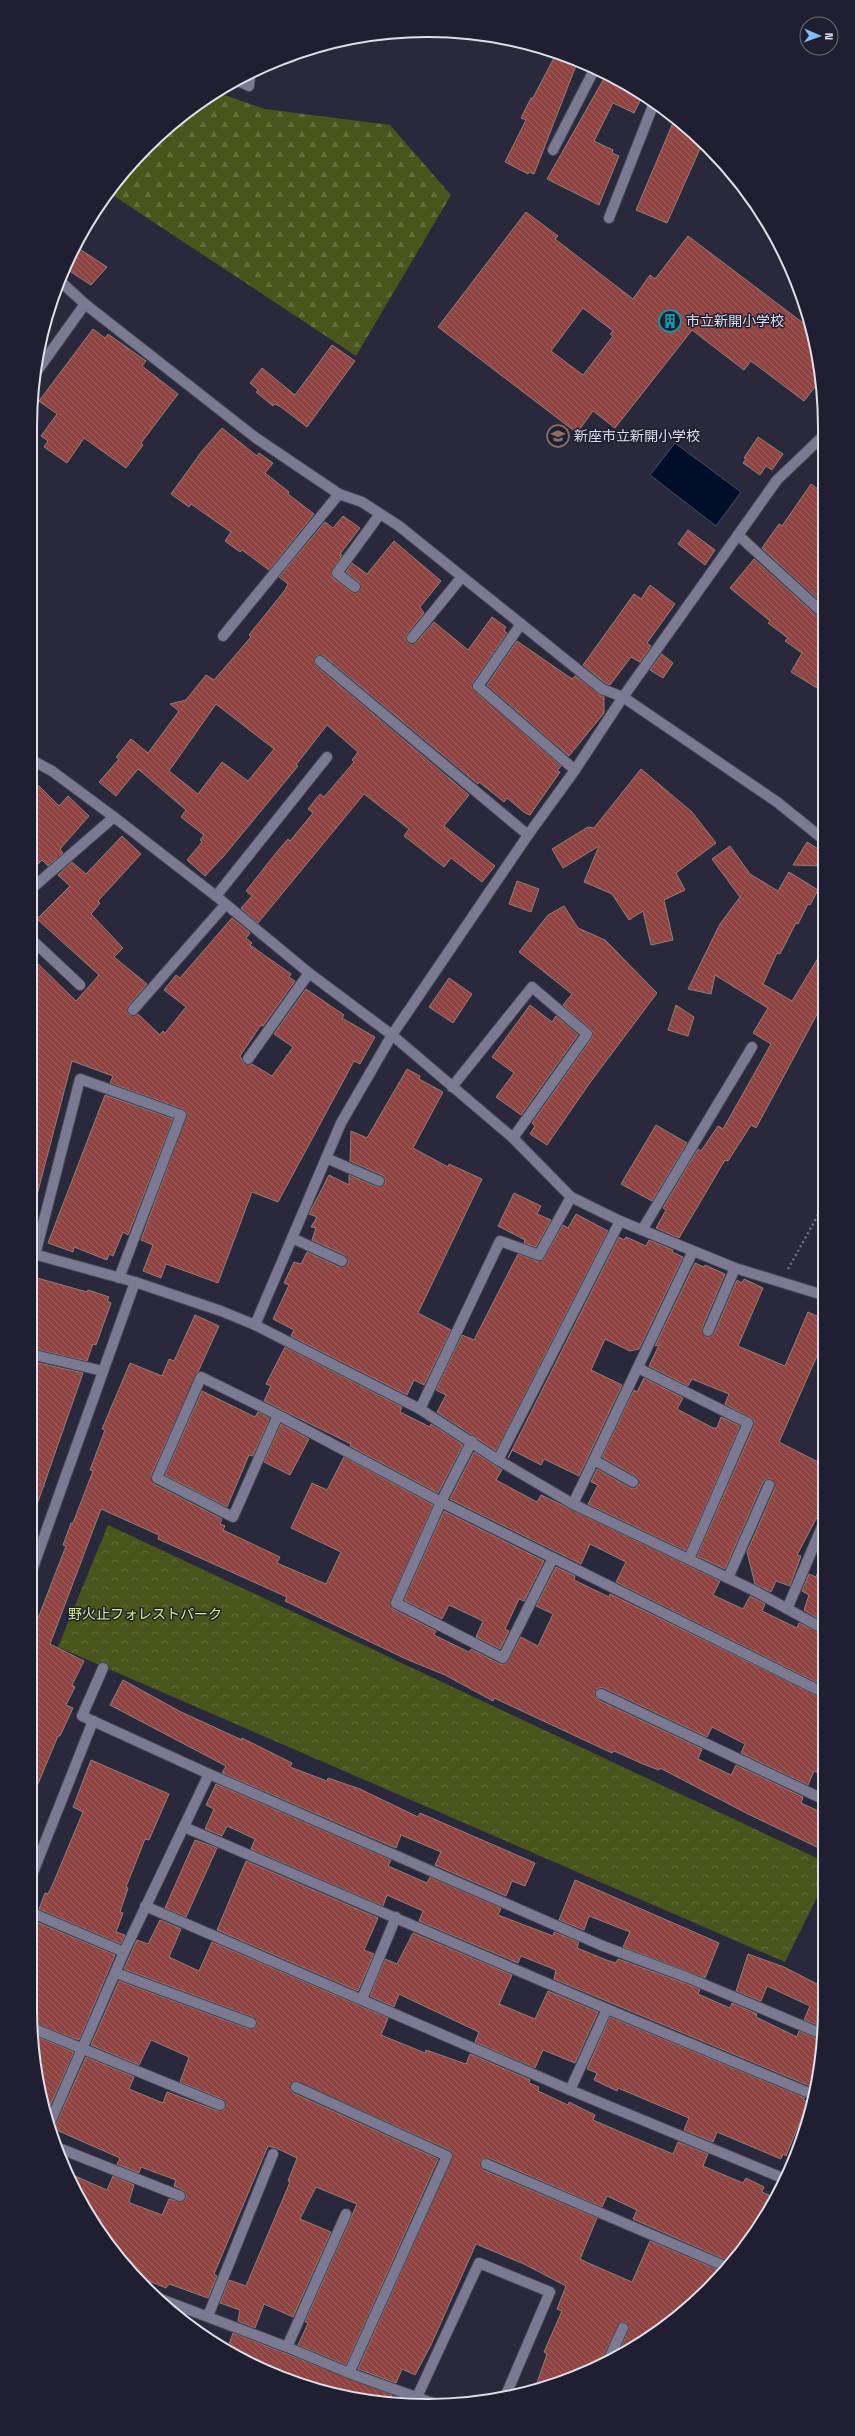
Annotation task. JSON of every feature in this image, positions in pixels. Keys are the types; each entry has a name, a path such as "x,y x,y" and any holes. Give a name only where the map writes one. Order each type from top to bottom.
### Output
{"street":[{"path":"553,150 592,74"},
{"path":"243,83 249,86 250,80"},
{"path":"609,218 652,109"},
{"path":"64,285 85,304 256,438 339,494 362,502 399,526 461,578 602,689 623,697 777,802 818,836"},
{"path":"43,363 85,304"},
{"path":"255,1325 341,1123 392,1035 528,835 575,770 623,697 777,480 818,441"},
{"path":"223,636 339,494"},
{"path":"355,587 337,573 380,514"},
{"path":"738,535 818,608"},
{"path":"412,638 461,578"},
{"path":"521,624 478,686 575,770"},
{"path":"320,662 528,835"},
{"path":"216,896 327,757"},
{"path":"37,763 52,771 114,817 216,896 309,973 392,1035 514,1138 572,1197 620,1221 693,1252 736,1268 818,1293"},
{"path":"37,884 114,817"},
{"path":"133,1010 225,905"},
{"path":"37,945 80,985"},
{"path":"248,1059 309,973"},
{"path":"452,1087 532,987 587,1034 514,1138"},
{"path":"642,1230 752,1047"},
{"path":"37,1236 80,1079 181,1115 118,1278"},
{"path":"326,1158 379,1181"},
{"path":"420,1409 500,1241 539,1255 572,1197"},
{"path":"498,1460 620,1221"},
{"path":"292,1238 342,1261"},
{"path":"573,1504 693,1252"},
{"path":"37,1255 135,1282 221,1311 255,1325 420,1409 472,1441 498,1460 573,1504 688,1558 818,1626"},
{"path":"708,1331 736,1268"},
{"path":"37,1557 135,1282"},
{"path":"37,1356 104,1371"},
{"path":"638,1368 748,1423 688,1558"},
{"path":"278,1415 233,1516 157,1478 200,1377 278,1415 441,1502 818,1689"},
{"path":"472,1441 441,1502 396,1603 503,1658 553,1558"},
{"path":"594,1460 633,1482"},
{"path":"728,1578 769,1485"},
{"path":"786,1609 818,1536"},
{"path":"103,1668 82,1716 209,1774 603,1946 689,1978 817,2032"},
{"path":"600,1694 818,1797"},
{"path":"37,1862 93,1721"},
{"path":"52,2117 124,1952 209,1774"},
{"path":"184,1827 607,2009 809,2092"},
{"path":"145,1906 570,2090 780,2177"},
{"path":"37,1915 124,1952"},
{"path":"362,1999 396,1917"},
{"path":"116,1973 251,2023"},
{"path":"570,2090 607,2009"},
{"path":"38,2030 220,2105"},
{"path":"296,2087 447,2156 349,2373"},
{"path":"64,2150 180,2196"},
{"path":"208,2316 273,2154"},
{"path":"486,2164 722,2265"},
{"path":"287,2346 346,2214"},
{"path":"417,2397 479,2263 550,2292 508,2390"},
{"path":"177,2308 208,2316 287,2346 349,2373 422,2399"},
{"path":"613,2352 623,2328"}],"path":[{"path":"781,1281 818,1215"}],"green space":[{"path":"224,95 265,109 390,125 451,195 356,356 114,196 151,151 190,118"},
{"name":"野火止フォレストパーク","path":"108,1525 818,1859 818,1895 785,1962 58,1647"}],"water":[{"path":"675,443 741,492 716,526 650,475"}],"building":[{"path":"554,58 576,66 534,174 529,172 528,174 505,162 526,120 521,118 531,98 533,98"},
{"path":"604,79 640,100 634,113 613,103 594,141 613,150 612,153 619,156 599,205 547,179"},
{"path":"672,124 700,148 667,223 636,210"},
{"path":"526,212 558,236 555,239 633,299 650,275 655,279 688,236 804,324 816,386 804,401 751,361 744,370 692,330 615,428 593,411 577,433 438,327","holes":["583,308 613,331 610,334 613,336 583,375 551,351"]},
{"path":"80,249 107,267 91,285 70,271"},
{"path":"93,329 105,338 108,334 146,361 142,366 178,394 141,443 143,445 126,468 84,438 67,463 44,447 48,441 41,436 57,414 39,401"},
{"path":"332,345 355,361 307,427 281,407 275,404 273,406 256,392 258,390 250,383 262,368 295,395"},
{"path":"222,428 257,456 259,453 273,463 265,473 289,492 288,494 314,514 269,570 242,550 240,552 225,541 231,532 191,504 189,507 171,494 202,451"},
{"path":"758,437 783,454 772,470 766,466 760,475 743,463 746,459 744,458"},
{"path":"811,484 818,489 818,599 762,548 779,524 782,526"},
{"path":"343,516 360,528 340,554 342,555 331,573 333,578 351,592 358,593 361,588 359,582 346,572 352,563 367,574 394,541 441,581 420,607 424,613 407,634 406,640 408,643 417,642 434,622 468,650 492,617 506,627 504,631 507,633 473,682 472,688 561,766 557,771 560,772 530,815 525,813 507,798 504,802 479,782 478,784 324,656 317,655 314,660 316,666 469,795 444,826 495,866 482,882 451,858 444,867 404,836 409,829 364,794 258,923 241,908 252,896 246,891 288,839 290,841 313,813 308,809 320,794 324,797 354,762 352,760 358,752 327,725 296,765 298,766 223,857 205,876 187,860 202,842 200,840 204,835 181,817 186,810 138,769 116,796 99,782 119,759 116,757 131,739 148,753 179,711 170,704 186,700 206,675 214,680 251,637 249,635 285,590 288,584 279,577 325,522 333,528","holes":["216,704 274,749 248,781 222,762 198,794 169,771"]},
{"path":"688,530 715,550 705,565 678,544"},
{"path":"754,559 818,617 818,689 791,672 802,653 785,641 788,638 768,623 770,621 730,588"},
{"path":"650,585 675,604 647,643 651,646 640,662 631,657 610,685 605,683 583,665 634,594 641,599"},
{"path":"517,641 572,679 575,676 604,697 604,713 569,756 487,685"},
{"path":"662,654 673,663 663,678 650,670"},
{"path":"641,769 692,812 716,843 676,873 685,890 664,900 673,940 651,945 643,911 629,920 612,894 584,882 599,846 563,868 552,849 588,827 594,828"},
{"path":"37,784 59,806 68,796 89,816 60,849 63,853 48,866 42,860 37,865"},
{"path":"122,836 141,854 98,901 100,903 91,914 123,948 114,957 147,984 128,1006 127,1012 129,1015 138,1014 160,1035 163,1031 165,1033 186,1007 164,990 176,975 180,978 232,918 250,933 246,938 252,943 250,945 291,974 289,977 295,981 263,1026 261,1025 240,1056 244,1064 252,1064 272,1076 293,1047 274,1034 306,989 344,1015 342,1018 375,1037 360,1064 354,1061 278,1202 252,1192 218,1283 166,1264 161,1278 143,1271 153,1245 141,1240 187,1114 183,1109 110,1083 113,1076 72,1061 37,1195 37,963 76,1001 99,975 37,919 70,886 58,875 72,862 86,874"},
{"path":"807,842 818,849 818,866 793,865"},
{"path":"730,846 750,874 778,891 789,872 818,890 810,905 808,904 798,924 796,923 780,954 777,953 763,984 792,1001 818,958 818,1012 756,1128 751,1125 728,1161 725,1160 679,1238 656,1228 666,1210 663,1208 698,1149 701,1151 718,1126 723,1129 771,1044 753,1033 768,1008 715,975 711,994 688,989 720,924 740,897 712,859"},
{"path":"517,881 539,889 531,912 509,904"},
{"path":"564,906 578,928 605,940 657,993 589,1084 547,1145 530,1134 535,1126 532,1123 592,1038 593,1032 563,1005 572,994 519,952 548,915"},
{"path":"449,978 472,994 453,1023 429,1007"},
{"path":"530,1005 552,1022 556,1016 578,1035 521,1115 496,1097 514,1073 492,1057"},
{"path":"676,1005 694,1017 688,1036 668,1030"},
{"path":"407,1069 420,1076 419,1079 443,1092 413,1148 448,1167 449,1164 482,1179 418,1313 451,1330 424,1385 414,1380 407,1395 291,1336 294,1330 273,1319 289,1285 284,1283 294,1262 301,1264 307,1252 339,1267 348,1264 348,1260 345,1255 312,1240 316,1228 311,1227 317,1217 309,1214 329,1175 349,1185 349,1175 377,1187 385,1184 385,1180 382,1175 350,1161 351,1131 367,1138"},
{"path":"105,1095 173,1119 128,1235 123,1232 113,1256 109,1254 107,1260 74,1247 73,1252 48,1243"},
{"path":"656,1125 687,1143 652,1201 621,1184"},
{"path":"514,1193 541,1206 537,1214 551,1220 536,1247 524,1243 525,1240 498,1226"},
{"path":"576,1214 608,1231 496,1451 437,1412 446,1395 436,1390 462,1335 474,1340 518,1254 537,1261 543,1260 563,1225 568,1228"},
{"path":"619,1237 624,1240 626,1237 646,1246 649,1240 673,1250 672,1252 683,1257 639,1349 630,1351 605,1339 591,1370 622,1385 579,1476 544,1459 541,1465 512,1450"},
{"path":"695,1263 704,1267 705,1265 725,1274 702,1328 705,1337 709,1337 714,1334 737,1280 742,1283 744,1279 763,1288 738,1346 785,1366 808,1312 818,1316 818,1354 779,1442 818,1462 818,1515 797,1555 801,1556 790,1586 776,1581 771,1592 755,1584 747,1552 775,1488 772,1479 768,1479 763,1482 725,1569 697,1556 754,1426 754,1420 725,1404 729,1394 692,1379 688,1386 649,1366 659,1345 655,1346"},
{"path":"37,1278 87,1292 88,1290 109,1297 107,1301 111,1303 96,1345 93,1344 87,1361 37,1350"},
{"path":"195,1315 219,1326 151,1475 154,1484 222,1519 220,1524 225,1526 223,1530 280,1557 277,1563 326,1584 341,1552 291,1528 312,1483 327,1490 344,1457 433,1505 390,1603 393,1609 436,1631 434,1635 469,1652 471,1649 500,1664 506,1664 521,1637 538,1646 553,1614 536,1606 556,1567 575,1576 574,1580 609,1597 610,1594 818,1696 818,1773 814,1771 808,1785 741,1753 745,1744 712,1727 707,1737 604,1688 598,1688 595,1694 598,1700 702,1749 698,1759 731,1775 736,1765 803,1797 801,1803 818,1811 818,1848 748,1814 660,1768 659,1770 614,1751 612,1753 494,1698 493,1701 445,1675 406,1659 285,1601 287,1597 158,1539 159,1535 101,1509 50,1644 84,1661 72,1685 75,1687 66,1705 73,1708 60,1736 58,1736 37,1786 37,1621 66,1546 63,1545 71,1523 73,1523 93,1471 90,1470 105,1430 102,1429 130,1363 162,1376 169,1359 174,1361"},
{"path":"285,1347 402,1407 400,1412 430,1427 431,1424 463,1445 438,1493 350,1446 351,1444 264,1401 271,1386 266,1384"},
{"path":"37,1363 83,1373 37,1505"},
{"path":"644,1378 683,1398 677,1409 713,1428 717,1428 721,1417 740,1426 686,1551 588,1504 598,1485 591,1482 597,1469 630,1488 636,1488 639,1485 637,1477 602,1457 634,1390 637,1392"},
{"path":"202,1391 255,1417 258,1412 270,1418 253,1456 249,1455 227,1507 165,1475"},
{"path":"281,1424 309,1439 290,1475 264,1462"},
{"path":"474,1452 502,1470 496,1480 537,1502 541,1495 720,1581 713,1595 743,1609 750,1596 765,1604 762,1611 797,1628 799,1623 818,1632 818,1683 616,1582 626,1562 590,1544 581,1564 450,1499"},
{"path":"444,1511 544,1561 524,1601 519,1599 505,1629 509,1631 500,1649 476,1637 483,1621 449,1605 442,1619 404,1600"},
{"path":"818,1571 818,1618 804,1610 809,1595 802,1591 809,1574 816,1577"},
{"path":"123,1680 181,1712 242,1740 242,1738 292,1763 290,1767 327,1781 328,1778 360,1789 418,1817 420,1813 535,1863 525,1886 512,1881 506,1896 435,1865 441,1852 401,1835 396,1848 222,1773 226,1766 110,1705"},
{"path":"91,1760 169,1794 149,1840 145,1839 126,1887 128,1888 120,1912 123,1913 116,1932 125,1935 121,1944 39,1909 45,1893 48,1894 52,1886 83,1812 73,1807"},
{"path":"216,1784 391,1860 388,1866 427,1883 430,1877 501,1908 498,1915 553,1936 554,1932 579,1942 577,1948 609,1961 616,1963 618,1959 700,1989 698,1994 730,2008 732,2003 757,2014 756,2017 797,2037 799,2031 817,2038 815,2059 810,2086 554,1979 556,1970 521,1956 518,1963 419,1921 423,1911 387,1895 383,1906 251,1849 255,1839 227,1826 222,1836 205,1829 214,1809 206,1805"},
{"path":"195,1840 217,1848 186,1917 165,1908"},
{"path":"246,1861 378,1918 364,1950 374,1954 358,1991 217,1930"},
{"path":"575,1880 719,1943 705,1978 623,1947 630,1932 589,1916 584,1930 559,1920"},
{"path":"160,1920 181,1929 169,1957 199,1971 212,1942 388,2018 381,2035 425,2053 426,2050 466,2064 470,2054 530,2080 529,2083 539,2087 538,2091 568,2105 569,2102 595,2115 593,2120 630,2136 673,2154 678,2142 708,2154 703,2166 743,2183 746,2178 764,2187 762,2192 770,2196 752,2225 726,2260 633,2219 637,2210 607,2196 602,2207 489,2158 482,2159 480,2164 483,2170 597,2218 580,2259 586,2262 632,2282 650,2241 718,2270 704,2285 685,2302 665,2318 623,2347 621,2348 629,2328 626,2322 620,2323 602,2358 577,2369 537,2383 547,2354 544,2352 562,2311 557,2309 566,2286 524,2264 476,2244 431,2345 415,2375 402,2369 396,2383 358,2369 453,2155 450,2150 295,2081 290,2087 293,2093 438,2159 346,2365 298,2345 308,2323 305,2322 357,2204 316,2187 300,2219 331,2232 293,2317 264,2304 255,2328 238,2321 240,2310 220,2303 229,2280 246,2286 290,2182 288,2181 297,2158 276,2148 268,2146 214,2274 217,2276 208,2298 169,2284 166,2288 147,2280 118,2246 103,2225 89,2204 77,2181 75,2176 107,2190 113,2176 134,2185 129,2201 130,2203 162,2215 169,2199 181,2202 186,2199 186,2195 183,2190 174,2186 176,2180 141,2167 139,2173 117,2164 120,2158 57,2130 55,2126 86,2057 134,2077 129,2089 163,2103 167,2092 218,2111 224,2110 226,2105 222,2099 180,2082 189,2057 151,2040 139,2065 91,2045 119,1981 249,2029 255,2028 257,2022 253,2017 124,1969 137,1940 148,1944"},
{"path":"37,1922 115,1955 79,2040 38,2024"},
{"path":"413,1933 512,1975 499,2004 535,2019 548,1991 598,2012 575,2063 543,2050 535,2068 475,2042 479,2032 399,1994 394,2007 370,1996 385,1959 397,1964"},
{"path":"748,1954 784,1967 818,1984 817,2025 804,2020 810,2006 767,1986 761,2001 736,1991"},
{"path":"610,2017 805,2098 803,2100 807,2101 805,2109 786,2156 783,2154 781,2159 717,2132 713,2142 684,2130 689,2118 618,2088 617,2091 594,2080 597,2073 587,2069"},
{"path":"38,2037 74,2052 49,2107 40,2059"},
{"path":"233,2333 392,2395 391,2397 377,2396 326,2386 278,2369 229,2345"}],"place":[{"name":"市立新開小学校","path":"670,321"},
{"name":"新座市立新開小学校","path":"558,436"}]}
